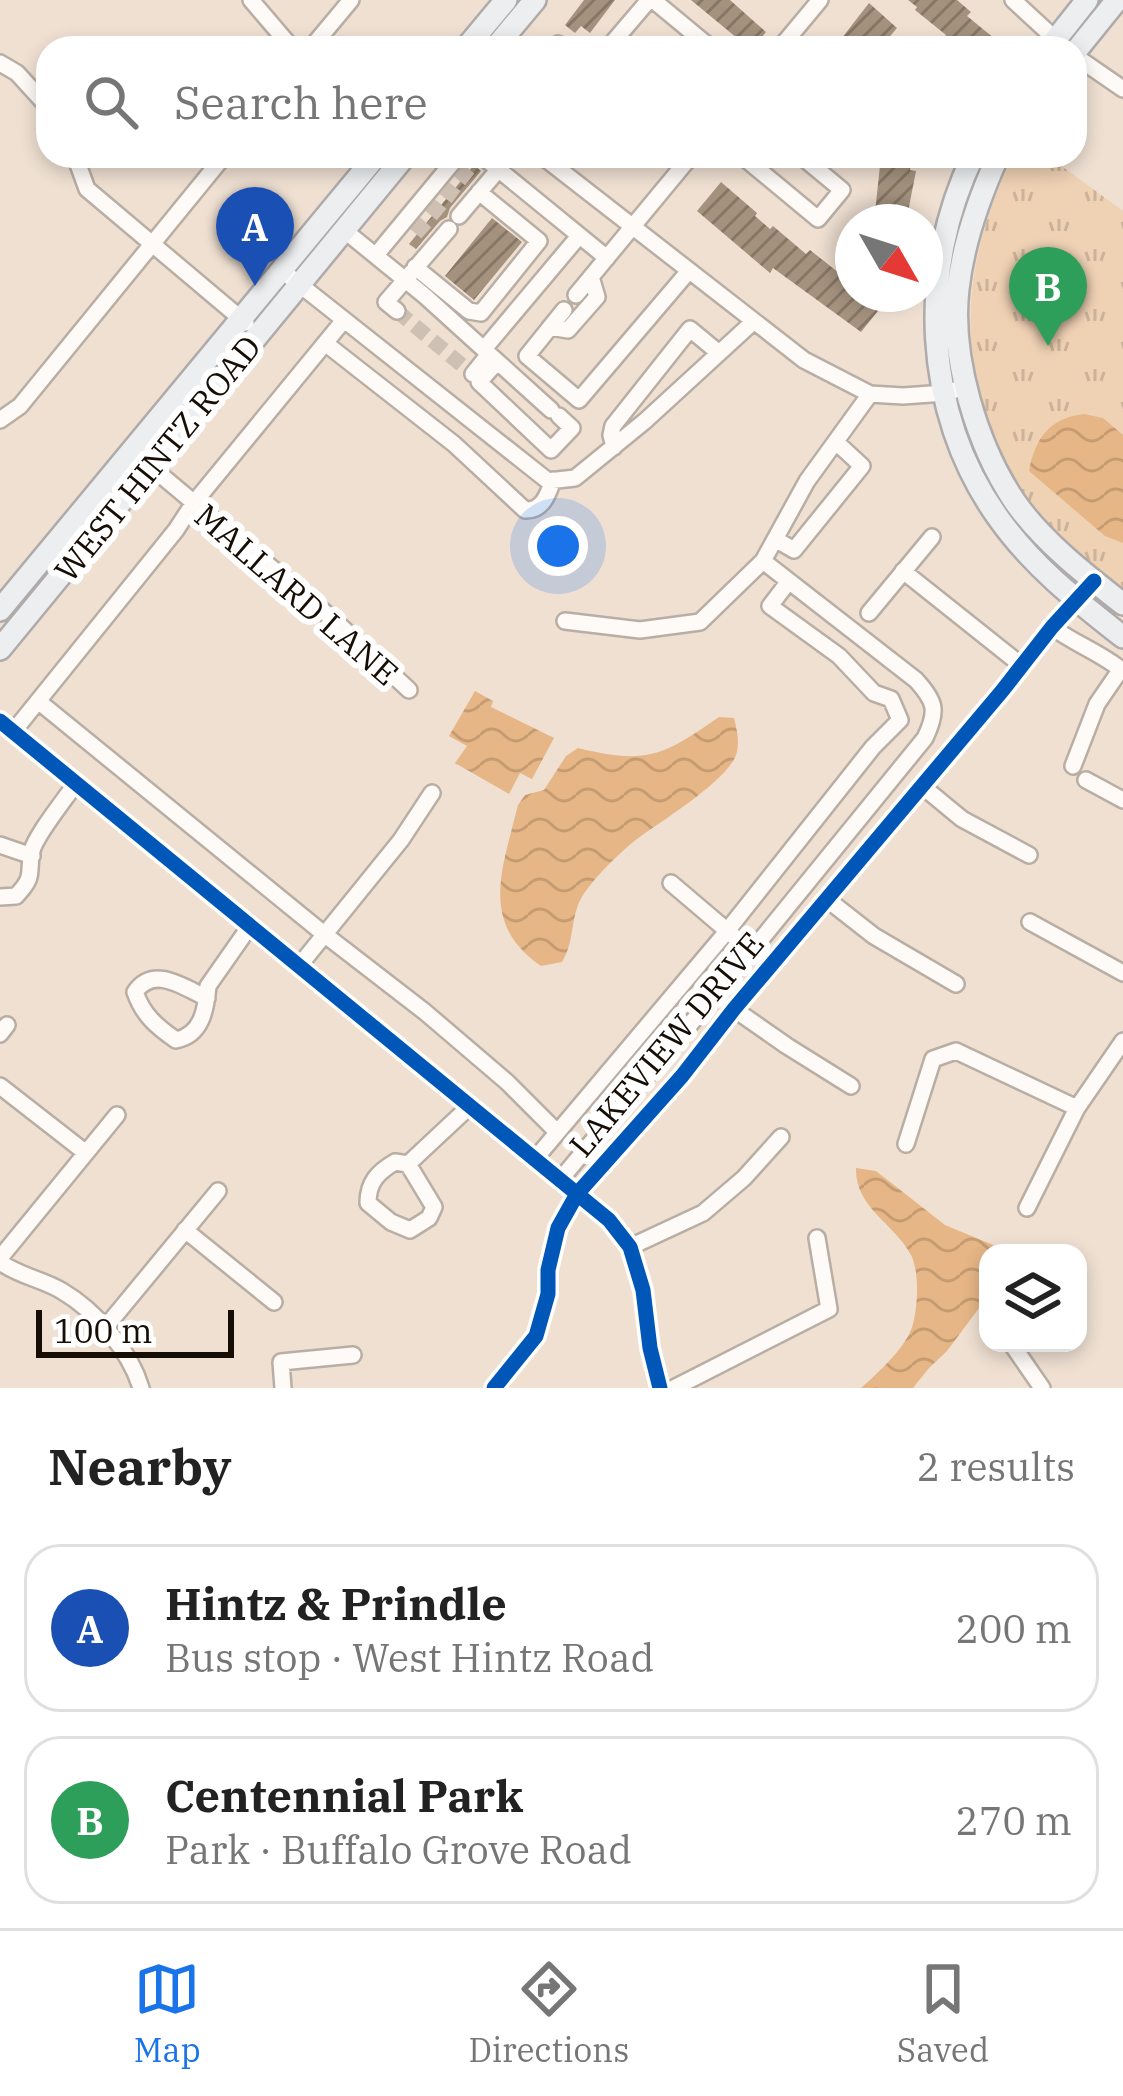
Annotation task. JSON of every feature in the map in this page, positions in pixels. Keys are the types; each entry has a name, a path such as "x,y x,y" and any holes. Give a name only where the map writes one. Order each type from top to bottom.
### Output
{"main road":[{"path":"476,36 506,0"},
{"path":"505,36 535,0"},
{"path":"1070,36 1087,0"},
{"path":"1078,36 1117,0"},
{"name":"WEST HINTZ ROAD","path":"0,649 150,467 250,326 280,269 366,168"},
{"name":"WEST HINTZ ROAD","path":"0,610 131,450 250,326 299,284 395,168"},
{"path":"968,168 952,204 939,256 934,310 938,360 970,408 1016,503 1065,556 1123,604"},
{"path":"993,168 966,242 957,292 955,390 972,474 997,516 1032,559 1123,637"}],"street":[{"path":"251,0 282,36"},
{"path":"321,36 351,0"},
{"path":"619,36 651,0 696,36"},
{"path":"791,36 820,0"},
{"path":"1012,0 1050,36"},
{"path":"0,63 36,94"},
{"path":"1087,65 1123,89"},
{"path":"79,168 87,189 250,326"},
{"path":"0,420 20,406 214,168"},
{"path":"376,255 453,168"},
{"path":"397,311 386,302 499,168"},
{"path":"509,168 607,258"},
{"path":"557,168 804,360 870,394 955,390"},
{"path":"576,295 681,168"},
{"path":"756,168 818,219 842,190 815,168"},
{"path":"344,230 376,255 481,314 539,241 478,188"},
{"path":"410,273 490,355 572,428 551,450 474,376 490,355 579,236"},
{"path":"280,269 545,477 575,478 753,322"},
{"path":"564,310 527,356 579,400 688,272"},
{"path":"550,327 568,330 597,297 591,277"},
{"path":"7,726 38,701 344,320"},
{"path":"614,447 613,426 691,329 719,353"},
{"path":"325,343 454,444 525,510 541,506 548,495 545,477"},
{"path":"566,621 640,630 700,622 763,561 807,481 870,394"},
{"path":"775,539 794,550 862,466 836,442"},
{"name":"MALLARD LANE","path":"131,450 335,621 409,690"},
{"path":"869,614 932,537"},
{"path":"560,1180 752,952 925,737 935,716 930,696 908,674 763,561"},
{"path":"903,571 1021,665"},
{"path":"535,1159 728,931 873,746 900,720 891,699 874,693 839,656 770,605 789,581"},
{"name":"LAKEVIEW DRIVE","path":"7,726 577,1194 682,1076 1094,581"},
{"path":"1052,627 1122,670 1097,704 1073,766"},
{"path":"891,699 908,674"},
{"path":"38,701 425,1012 557,1132"},
{"path":"1086,780 1123,800"},
{"path":"0,897 16,896 25,887 33,869 32,848 76,783"},
{"path":"922,786 962,819 1030,855"},
{"path":"299,966 432,793"},
{"path":"0,844 32,856"},
{"path":"671,883 752,952"},
{"path":"828,900 874,936 956,984"},
{"path":"1030,922 1123,973"},
{"path":"207,998 154,978 142,982 135,992 140,1008 154,1025 176,1040 187,1038 206,1010 207,998 208,986 250,926"},
{"path":"734,1009 851,1086"},
{"path":"1027,1208 1078,1108 1123,1041"},
{"path":"906,1144 933,1059 956,1051 1078,1108"},
{"path":"0,1086 86,1153"},
{"path":"408,1164 470,1106"},
{"path":"116,1115 0,1260 62,1291 92,1314 134,1365 141,1388"},
{"path":"630,1247 703,1213 781,1137"},
{"path":"395,1162 408,1164 434,1208 429,1218 410,1230 368,1203 378,1173 395,1162"},
{"path":"104,1329 218,1191"},
{"path":"494,1388 536,1336 558,1228 577,1194 609,1220 630,1247 643,1290 660,1388"},
{"path":"185,1230 274,1302"},
{"path":"674,1388 830,1309 817,1238"},
{"path":"1017,1352 1042,1388"},
{"path":"283,1388 281,1362 353,1355"}],"green space":[{"path":"1008,168 1064,168 1123,211 1123,591 1061,540 1029,504 989,425 978,387 971,310 983,233"}],"water":[{"path":"1084,414 1103,418 1123,435 1123,543 1105,536 1029,471 1046,432 1061,420"},
{"path":"475,691 493,701 491,707 554,738 532,779 520,773 509,794 455,763 467,746 449,736"},
{"path":"719,717 734,718 738,746 730,766 602,871 580,900 562,962 541,966 509,931 500,893 518,805 525,795 544,790 566,756 578,748 621,756 653,754"},
{"path":"856,1168 876,1171 945,1225 991,1244 979,1244 979,1308 913,1388 861,1388 907,1338 917,1281 911,1255 868,1205"}],"building":[{"path":"584,0 615,0 590,33 581,26 575,33 565,25"},
{"path":"691,0 730,0 766,32 734,36"},
{"path":"908,0 957,0 971,12 967,16 991,36 945,36"},
{"path":"869,3 897,28 890,36 843,36"},
{"path":"472,168 481,171 416,249 409,244"},
{"path":"880,168 916,171 910,204 876,204"},
{"path":"721,182 770,229 773,226 806,254 810,250 835,270 835,312 877,312 861,332 773,268 770,273 697,211"},
{"path":"492,218 522,242 474,300 445,276"}],"tunnel":[{"path":"458,170 473,182"},
{"path":"444,188 460,200"},
{"path":"430,205 453,224"},
{"path":"415,223 430,236"},
{"path":"397,311 470,372"}],"cycle path":[{"path":"494,1388 536,1336 558,1228 577,1194 682,1076 1094,581"},
{"path":"0,721 609,1220 630,1247 643,1290 660,1388"}],"place":[{"name":"Hintz & Prindle","path":"255,286"},
{"name":"Centennial Park","path":"1048,346"}]}
